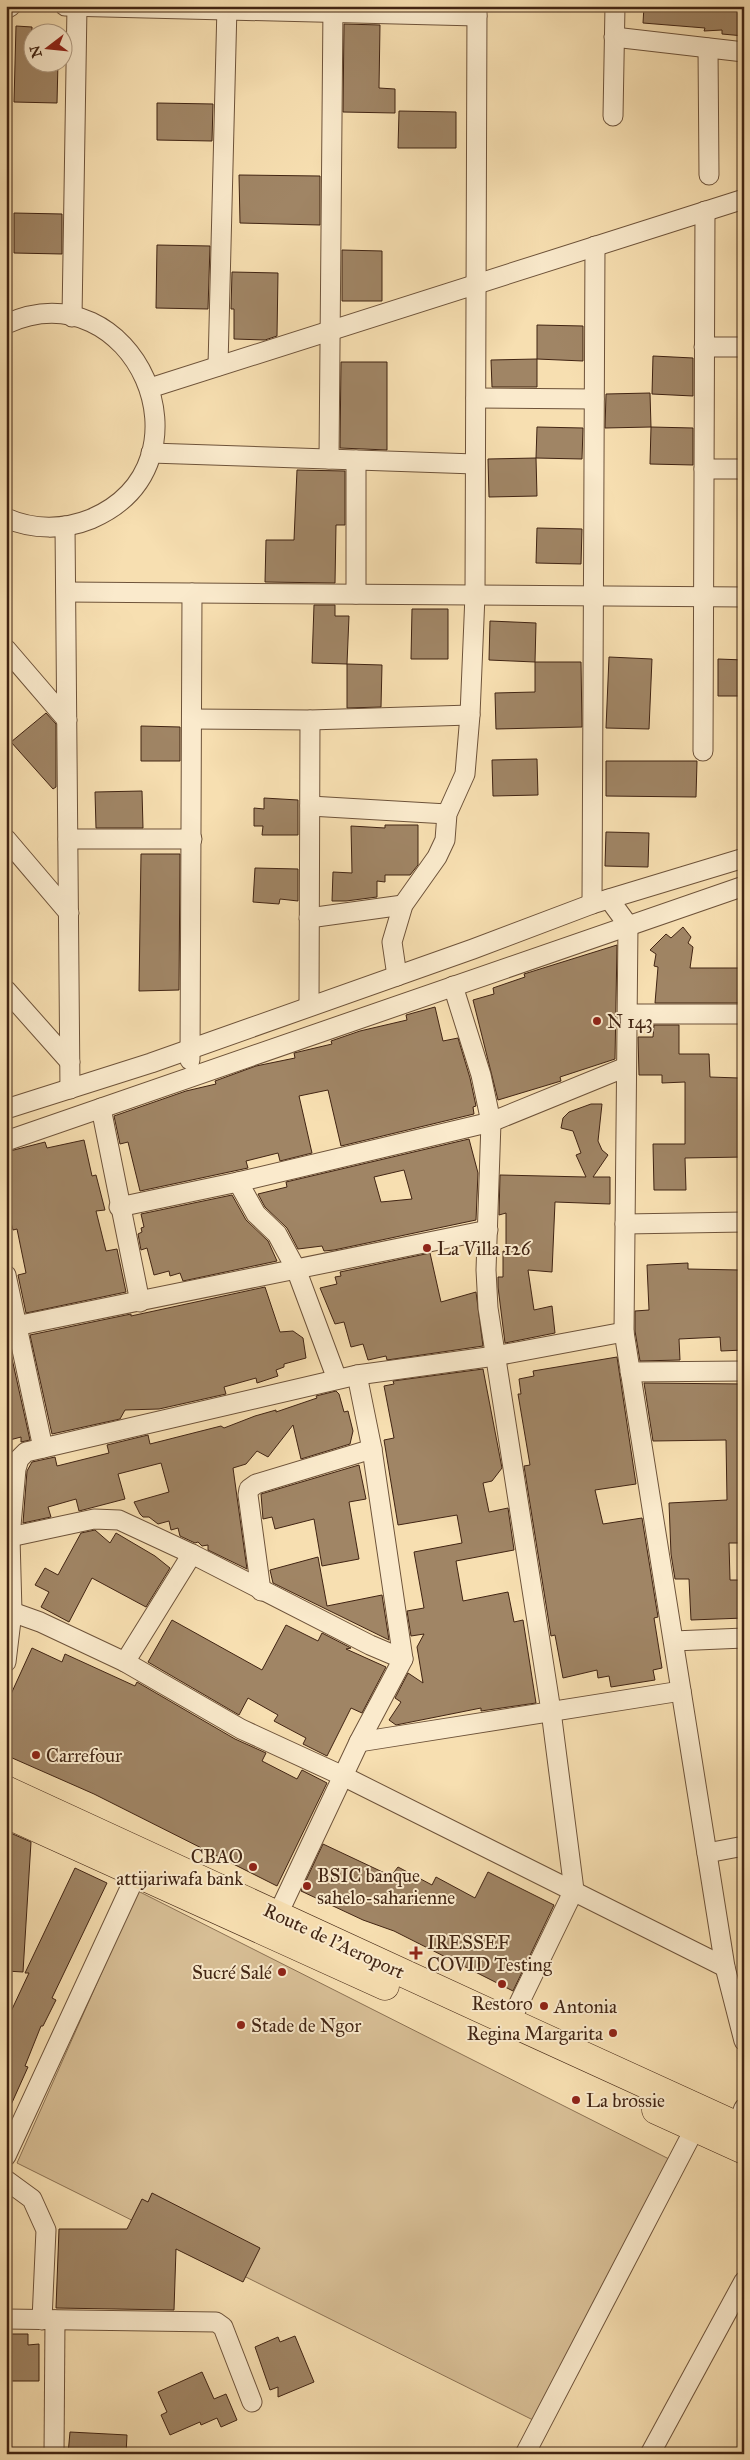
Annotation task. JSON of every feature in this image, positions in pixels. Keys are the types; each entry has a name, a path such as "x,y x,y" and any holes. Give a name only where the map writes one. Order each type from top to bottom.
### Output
{"highway":[{"name":"Route de l'Aeroport","path":"6,1790 278,1914 509,2024 742,2128"},
{"name":"Route de l'Aeroport","path":"6,1814 137,1872 695,2128 742,2128"}],"street":[{"path":"6,9 10,6"},
{"path":"65,6 477,11 475,595 470,715 464,774 446,814 445,840 437,857 403,905 392,942 397,976"},
{"path":"72,317 77,6"},
{"path":"613,116 615,6"},
{"path":"218,366 227,8"},
{"path":"329,459 333,10"},
{"path":"614,37 744,52"},
{"path":"708,48 709,175"},
{"path":"150,388 744,199"},
{"path":"702,751 705,211"},
{"path":"594,246 593,596 601,901 628,925 624,1332 725,1967 744,2041"},
{"path":"6,324 41,315 72,317 101,328 126,347 140,366 150,388 155,421 151,453 136,482 114,506 92,518 66,526 30,525 6,518"},
{"path":"704,347 744,347"},
{"path":"476,398 594,399"},
{"path":"151,453 475,464"},
{"path":"356,460 356,594"},
{"path":"704,469 744,469"},
{"path":"66,526 70,1089"},
{"path":"66,592 744,598"},
{"path":"190,1076 192,593"},
{"path":"6,650 67,720"},
{"path":"192,719 310,720 470,715"},
{"path":"309,1006 310,720"},
{"path":"310,806 446,814"},
{"path":"6,839 69,913"},
{"path":"68,839 192,839"},
{"path":"6,1109 70,1089 397,976 601,901 744,858"},
{"path":"6,1141 744,886"},
{"path":"309,918 403,905"},
{"path":"453,986 481,1075 491,1122 486,1270 495,1356 551,1711 574,1890 509,2024"},
{"path":"6,990 70,1062"},
{"path":"627,1014 744,1014"},
{"path":"119,1207 238,1182 491,1122 626,1067"},
{"path":"101,1108 119,1207 140,1302"},
{"path":"238,1182 254,1211 277,1234 296,1269 337,1379"},
{"path":"625,1224 744,1222"},
{"path":"12,1328 488,1230"},
{"path":"6,1275 12,1328 43,1448"},
{"path":"6,1662 12,1612 10,1538 17,1463 26,1452 337,1379 495,1356 624,1332"},
{"path":"630,1372 744,1371"},
{"path":"278,1914 359,1742 403,1659 372,1448 357,1375"},
{"path":"261,1591 248,1495 249,1489 256,1484 372,1448"},
{"path":"10,1538 94,1519 112,1518 141,1528 261,1591 370,1645 403,1659"},
{"path":"125,1662 192,1554"},
{"path":"12,1612 40,1622 125,1662 241,1729 343,1776 725,1967"},
{"path":"674,1641 744,1638"},
{"path":"359,1742 681,1691"},
{"path":"707,1853 744,1846"},
{"path":"6,2156 137,1872"},
{"path":"525,2454 695,2128"},
{"path":"6,2180 32,2199 46,2230 54,2454"},
{"path":"650,2454 744,2281"},
{"path":"6,2319 216,2322 223,2327 252,2402"}],"shaded area":[{"name":"Stade de Ngor","path":"138,1891 669,2159 535,2421 17,2163"}],"building":[{"path":"644,6 744,6 744,36 722,34 722,30 704,31 705,28 643,23"},
{"path":"344,24 380,25 379,88 395,89 395,113 343,112"},
{"path":"16,26 22,26 22,72 58,72 57,103 14,102"},
{"path":"157,103 213,104 212,141 157,140"},
{"path":"399,111 456,112 456,148 398,148"},
{"path":"239,175 320,176 320,225 240,223"},
{"path":"14,213 62,214 62,254 14,253"},
{"path":"157,245 210,246 208,309 156,308"},
{"path":"342,250 382,251 382,301 342,301"},
{"path":"232,272 278,273 277,336 265,340 234,339 234,309 231,309"},
{"path":"537,325 583,326 583,361 537,359"},
{"path":"653,356 693,358 693,396 652,394"},
{"path":"537,359 537,387 492,387 491,360"},
{"path":"341,362 387,362 387,450 340,448"},
{"path":"650,393 651,427 605,428 606,394"},
{"path":"537,427 583,428 582,459 536,458"},
{"path":"651,427 693,428 693,465 650,464"},
{"path":"536,458 537,496 489,497 488,459"},
{"path":"297,470 345,471 345,525 336,525 335,583 265,582 266,540 294,540"},
{"path":"537,528 582,529 581,564 536,563"},
{"path":"314,605 335,605 335,616 349,616 347,664 312,663"},
{"path":"412,609 448,609 448,659 411,659"},
{"path":"490,621 536,623 535,662 489,660"},
{"path":"609,657 652,659 649,729 606,728"},
{"path":"718,659 744,660 744,696 718,696"},
{"path":"535,662 581,662 582,727 496,729 495,693 535,692"},
{"path":"347,664 382,665 381,707 347,708"},
{"path":"46,713 56,724 56,787 53,789 11,742"},
{"path":"141,726 180,727 180,761 141,761"},
{"path":"537,759 538,795 493,796 492,760"},
{"path":"606,761 697,761 696,797 606,796"},
{"path":"142,791 143,828 96,828 95,792"},
{"path":"264,798 298,800 298,835 262,835 263,826 254,826 254,808 264,809"},
{"path":"385,825 418,825 418,865 410,875 385,875 385,882 377,881 377,897 332,901 333,872 352,873 351,826 385,828"},
{"path":"606,832 649,833 648,867 605,866"},
{"path":"141,854 180,854 179,990 139,991"},
{"path":"255,868 298,869 298,901 280,899 279,904 253,902"},
{"path":"683,927 691,937 688,943 693,947 690,968 744,968 744,1003 655,1003 658,967 654,966 656,954 650,950 666,934 671,938"},
{"path":"617,945 615,1059 560,1077 561,1081 498,1100 473,1000 494,994 493,988 525,977 524,974"},
{"path":"435,1007 443,1041 458,1038 476,1106 473,1107 474,1114 341,1146 328,1090 299,1096 312,1153 280,1161 278,1153 246,1161 248,1168 140,1191 128,1142 120,1144 114,1116 186,1091 216,1084 215,1081 256,1066 295,1058 294,1053 332,1044 331,1041 360,1031 407,1020 406,1015"},
{"path":"654,1025 679,1025 679,1054 709,1054 710,1077 739,1078 739,1093 744,1093 744,1157 685,1158 686,1190 654,1190 653,1144 685,1144 685,1082 662,1083 662,1075 639,1075 638,1037 653,1037"},
{"path":"591,1104 602,1104 598,1141 602,1150 608,1155 593,1177 610,1177 610,1204 555,1202 552,1272 528,1270 534,1310 552,1306 555,1333 505,1343 498,1287 498,1277 503,1277 503,1251 506,1252 506,1213 499,1215 500,1175 586,1177 576,1155 581,1153 573,1131 561,1128 563,1118 569,1112"},
{"path":"469,1139 478,1173 476,1220 334,1250 324,1251 322,1246 298,1249 287,1228 265,1207 258,1194 287,1187 286,1182","holes":["404,1170 412,1199 381,1202 374,1177"]},
{"path":"84,1140 92,1176 96,1175 105,1210 96,1211 106,1251 117,1249 126,1292 26,1313 18,1275 26,1273 17,1229 13,1230 6,1204 6,1152 45,1142 47,1148"},
{"path":"232,1195 246,1220 268,1241 277,1261 183,1281 180,1273 170,1276 169,1271 154,1275 147,1248 141,1250 138,1234 142,1232 141,1228 144,1227 141,1214"},
{"path":"430,1253 441,1302 476,1292 483,1346 387,1360 386,1356 368,1360 363,1344 351,1347 344,1322 335,1324 320,1288 337,1284 335,1277 341,1276 340,1272"},
{"path":"688,1263 688,1269 740,1270 740,1319 744,1319 744,1350 721,1351 720,1337 679,1339 680,1360 640,1361 635,1331 635,1311 649,1310 647,1265"},
{"path":"265,1287 280,1332 293,1331 303,1338 306,1358 284,1364 284,1367 276,1370 278,1376 257,1383 256,1378 224,1387 226,1394 159,1409 125,1410 120,1419 52,1434 30,1335 131,1314 131,1316"},
{"path":"9,1345 30,1440 21,1442 21,1437 6,1441 6,1346"},
{"path":"617,1357 636,1484 595,1490 603,1524 642,1518 658,1617 654,1618 662,1668 653,1670 655,1680 611,1687 609,1676 598,1678 597,1670 563,1678 555,1635 551,1636 524,1466 530,1465 518,1394 521,1394 519,1379 534,1376 533,1371"},
{"path":"483,1369 502,1468 492,1481 483,1483 489,1512 508,1508 514,1550 456,1561 463,1601 508,1592 514,1622 523,1620 536,1703 481,1711 481,1708 396,1725 389,1720 401,1702 395,1698 408,1673 423,1683 417,1647 424,1634 411,1636 407,1611 424,1608 414,1552 462,1543 457,1515 398,1525 384,1440 394,1438 384,1386 394,1384 393,1381"},
{"path":"644,1383 744,1384 744,1543 729,1543 730,1580 744,1580 744,1618 691,1620 689,1579 675,1579 671,1554 669,1503 727,1500 726,1440 653,1441"},
{"path":"336,1391 339,1394 344,1412 348,1411 353,1431 350,1444 301,1459 293,1425 268,1457 257,1451 246,1464 233,1468 247,1569 208,1550 208,1545 202,1546 198,1542 195,1543 180,1536 178,1528 171,1530 169,1521 158,1524 149,1517 143,1517 140,1514 134,1502 169,1492 161,1463 118,1474 125,1499 79,1511 76,1499 48,1507 51,1517 23,1523 27,1471 32,1462 55,1457 57,1466 109,1453 107,1445 148,1435 150,1444 221,1426 224,1428 255,1416 276,1410 276,1412 317,1398 316,1396"},
{"path":"359,1465 366,1499 349,1502 359,1559 322,1566 314,1519 275,1529 272,1517 263,1519 261,1494"},
{"path":"95,1530 110,1543 116,1533 155,1556 170,1568 146,1607 92,1578 69,1622 41,1607 49,1592 35,1585 45,1568 58,1575 81,1533"},
{"path":"318,1557 327,1606 382,1595 389,1640 273,1583 270,1570"},
{"path":"172,1620 262,1670 286,1625 318,1641 322,1633 351,1648 346,1649 386,1667 362,1713 351,1708 327,1756 303,1744 306,1738 274,1721 278,1715 248,1698 239,1715 148,1662"},
{"path":"32,1648 62,1662 65,1654 135,1686 137,1682 235,1739 266,1753 262,1761 297,1779 302,1770 327,1783 277,1886 94,1794 10,1757 11,1694"},
{"path":"6,1831 31,1842 23,1972 6,1971"},
{"path":"323,1844 391,1876 398,1867 432,1885 436,1877 475,1898 488,1872 554,1905 513,1991 394,1931 363,1920 301,1891"},
{"path":"75,1868 107,1883 52,1998 56,2000 43,2026 41,2026 25,2066 28,2067 6,2116 6,2022 29,1973 25,1973"},
{"path":"152,2193 260,2248 243,2282 176,2249 174,2310 56,2308 59,2229 127,2229 142,2199 148,2202"},
{"path":"6,2334 28,2334 28,2345 39,2344 39,2381 8,2381"},
{"path":"295,2336 314,2382 278,2397 278,2387 270,2390 255,2347 278,2337 280,2342"},
{"path":"202,2372 214,2399 226,2394 237,2420 221,2427 217,2418 201,2425 200,2422 170,2435 161,2415 167,2412 158,2392"},
{"path":"70,2432 127,2435 126,2454 68,2454"}],"place":[{"name":"N 143","path":"597,1021"},
{"name":"La Villa 126","path":"427,1248"},
{"name":"Carrefour","path":"36,1755"},
{"name":"CBAO attijariwafa bank","path":"253,1867"},
{"name":"BSIC banque sahelo-saharienne","path":"307,1886"},
{"name":"IRESSEF COVID Testing","path":"416,1953"},
{"name":"Sucré Salé","path":"282,1972"},
{"name":"Restoro","path":"502,1984"},
{"name":"Antonia","path":"544,2006"},
{"name":"Stade de Ngor","path":"241,2025"},
{"name":"Regina Margarita","path":"613,2033"},
{"name":"La brossie","path":"576,2100"}]}
